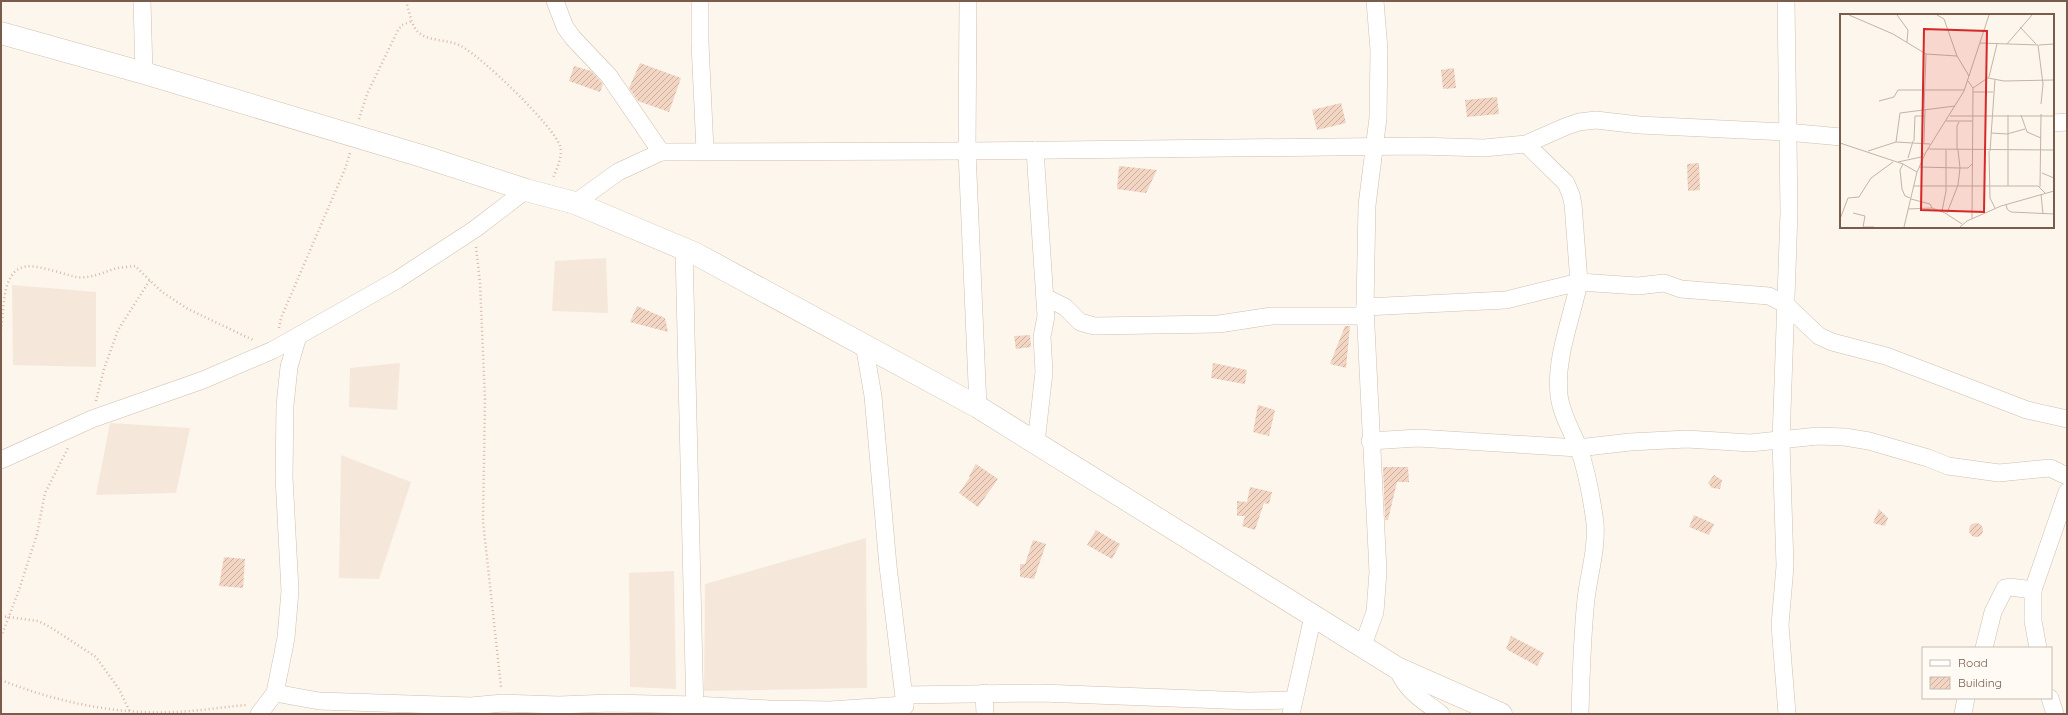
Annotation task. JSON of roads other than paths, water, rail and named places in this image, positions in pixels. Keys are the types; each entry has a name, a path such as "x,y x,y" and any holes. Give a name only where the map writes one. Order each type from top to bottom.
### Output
{"main road":[{"path":"1,33 144,73 353,135 537,193 575,203 684,249 864,344 978,408 1313,616 1363,645 1397,668 1501,714"}],"street":[{"path":"142,1 144,73"},
{"path":"555,1 565,27 573,38 610,76 661,152"},
{"path":"700,1 700,43 705,151"},
{"path":"968,1 967,151 978,408"},
{"path":"1363,645 1375,612 1378,572 1370,441 1365,312 1366,205 1378,118 1379,50 1376,1"},
{"path":"1786,1 1789,212 1781,441 1785,566 1780,626 1787,714"},
{"path":"575,203 618,172 661,152 967,151 1418,146 1484,148 1526,144 1567,126 1579,122 1596,120 1680,128 1787,132 1840,137"},
{"path":"2054,123 2067,122"},
{"path":"1526,144 1547,163 1569,189 1573,204 1579,282 1564,344 1560,371 1559,395 1562,408 1578,448 1592,506 1595,540 1586,598 1581,659 1580,714"},
{"path":"1035,150 1046,316 1042,342 1044,372 1036,444"},
{"path":"1,460 86,423 203,380 275,349 397,280 474,229 537,193"},
{"path":"684,249 695,709"},
{"path":"1045,297 1065,307 1080,322 1094,326 1219,324 1272,316 1365,312 1506,300 1579,282 1638,286 1664,283 1681,289 1769,296 1785,304 1818,336 1832,342 1886,356 2027,410 2067,419"},
{"path":"298,336 289,367 285,405 284,477 290,591 286,638 267,703 319,701 471,706 502,703 558,705 610,703 695,709 830,710 905,705 984,694 1041,692 1241,701 1292,707 1313,616"},
{"path":"864,344 873,396 888,566 905,705"},
{"path":"1370,441 1418,438 1578,448 1630,442 1687,439 1750,443 1818,436 1845,437 1869,441 1928,458 1948,466 1999,473 2050,468 2067,476"},
{"path":"2038,647 2032,620 2033,590 2067,492"},
{"path":"1984,647 1993,612 2005,588 2010,587 2033,590"},
{"path":"1397,668 1403,682 1415,694 1441,714"},
{"path":"984,694 985,714"},
{"path":"1963,714 1966,699"},
{"path":"2050,699 2055,714"}]}
